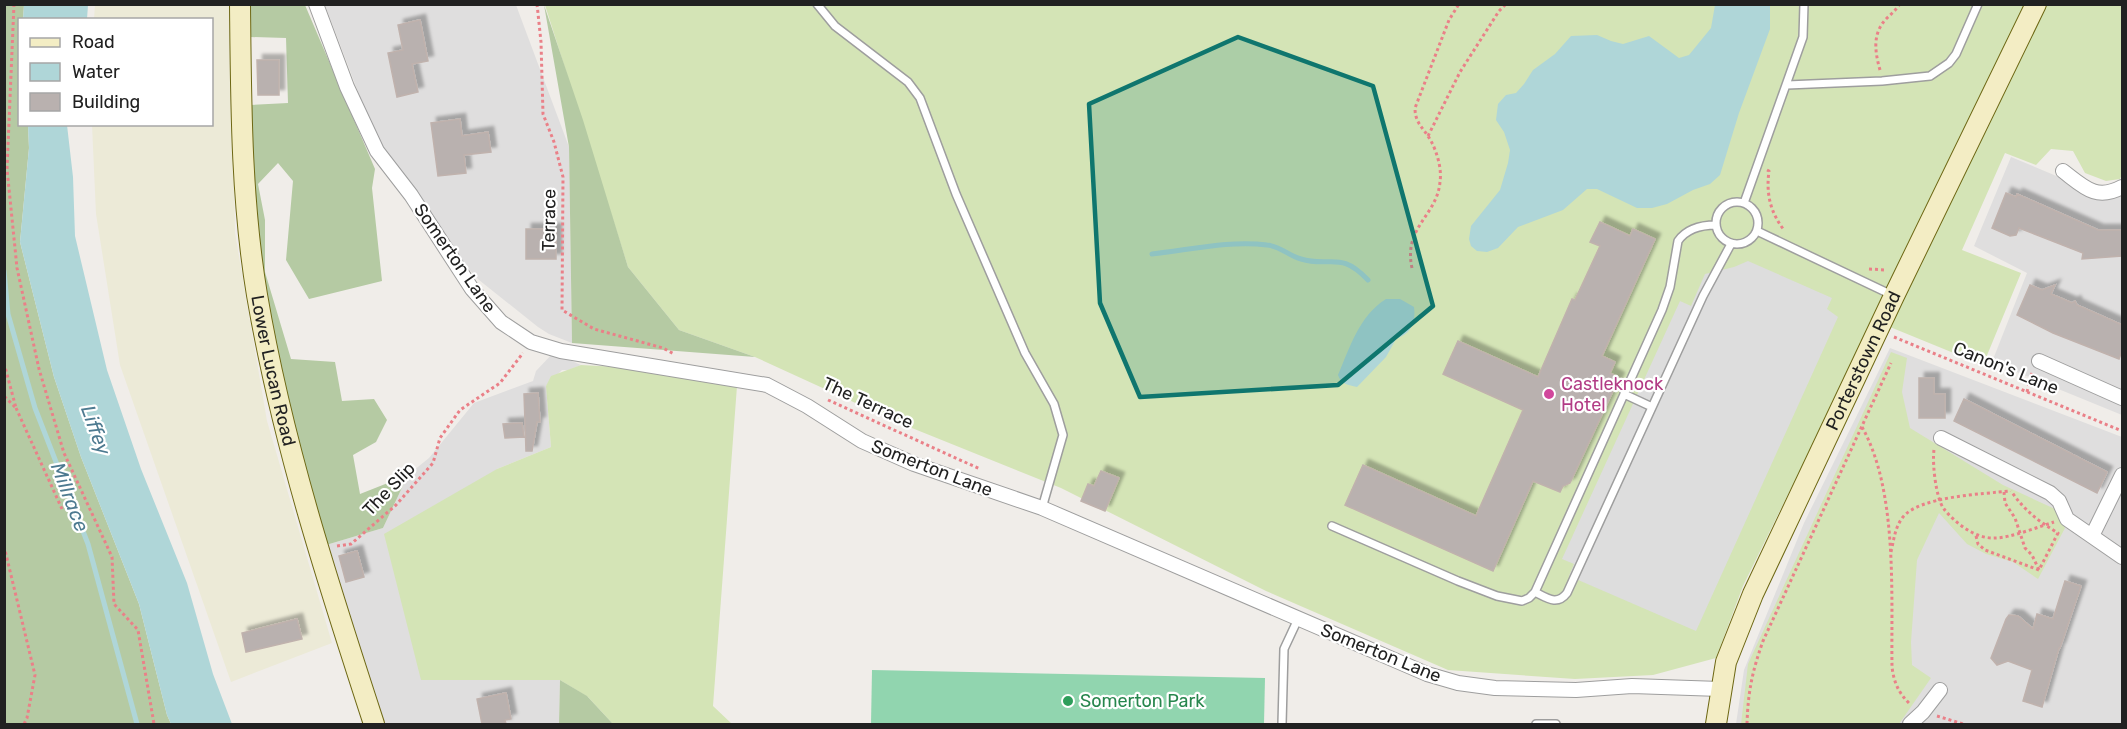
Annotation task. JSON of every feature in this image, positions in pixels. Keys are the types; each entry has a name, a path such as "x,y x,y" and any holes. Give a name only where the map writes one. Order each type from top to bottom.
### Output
{"street":[{"name":"Lower Lucan Road","path":"240,4 246,202 257,292 279,409 317,550 374,724"},
{"name":"Somerton Lane","path":"316,4 347,87 377,151 411,195 472,289 501,322 531,342 561,351 767,385 807,406 862,441 914,464 1042,508 1427,674 1458,683 1506,688 1576,690 1632,686 1720,689"},
{"name":"Porterstown Road","path":"1716,724 1720,689 1732,643 1753,594 2036,4"},
{"path":"2063,171 2082,186 2096,193 2110,194 2122,187"},
{"path":"2038,361 2122,398"},
{"path":"1941,438 2040,488 2059,501 2067,519 2122,557"},
{"path":"2092,536 2122,475"},
{"path":"1910,724 1923,712 1940,690"}],"lane":[{"path":"817,4 835,26 908,81 920,98 956,194 1025,352 1054,404 1063,435 1042,508"},
{"path":"1744,203 1803,37 1804,4"},
{"path":"1787,85 1882,81 1930,76 1941,70 1956,54 1978,4"},
{"path":"1737,202 1744,203 1755,211 1758,218 1757,231 1749,241 1737,245 1720,237 1716,225 1716,218 1724,206 1737,202"},
{"path":"1332,526 1497,596 1522,601 1529,598 1535,592 1667,298 1678,241 1681,236 1693,229 1705,225 1716,225"},
{"path":"1757,231 1894,296"},
{"path":"1535,592 1553,601 1566,594 1703,296 1731,244"},
{"path":"1624,394 1652,407"},
{"path":"1282,724 1284,649 1298,619"},
{"path":"1536,724 1556,724"}],"path":[{"path":"14,4 7,169 17,268 39,369 64,453 112,557 114,604 138,630 154,724"},
{"name":"Terrace","path":"537,4 541,42 543,114 554,142 563,177 562,310 594,329 663,348 681,358"},
{"path":"1412,268 1410,248 1413,236 1432,206 1441,174 1428,136 1418,125 1415,108 1449,20 1459,4"},
{"path":"1428,136 1460,72 1495,16 1506,4"},
{"path":"1882,81 1875,42 1884,21 1900,4"},
{"path":"1757,166 1769,171 1767,192 1769,203 1784,230"},
{"path":"1865,267 1881,271 1897,266 1907,269"},
{"name":"Canon's Lane","path":"1879,330 2122,431"},
{"name":"The Slip","path":"317,550 351,543 396,504 432,463 440,438 460,410 500,383 531,342"},
{"path":"4,363 16,408 62,509"},
{"path":"1747,724 1748,692 1763,641 1891,363"},
{"path":"4,396 16,408"},
{"name":"The Terrace","path":"822,397 983,470"},
{"path":"1862,427 1869,440 1879,471 1889,534 1894,683 1911,705 1923,712 1963,724"},
{"path":"1941,438 1935,446 1933,458 1943,509 1975,535 1997,539 2067,519"},
{"path":"1890,559 1896,529 1904,515 1919,506 1940,500 2040,488"},
{"path":"2011,491 2023,508 2058,532 2039,570"},
{"path":"2004,492 2005,503 2020,532 2025,548 2032,555 2039,570"},
{"path":"1975,535 1978,544 1985,550 2039,570"},
{"path":"4,546 35,675 24,724"}],"highlighted area":[{"path":"1238,37 1373,86 1433,306 1338,385 1140,397 1100,303 1089,104"}],"shaded area":[{"path":"95,5 231,5 235,233 267,421 332,643 231,682 120,365 96,214 92,126 213,126 213,18 94,18"},
{"path":"325,5 516,5 569,147 572,343 538,327 479,280 451,250 383,153"},
{"path":"2011,157 2066,180 2094,196 2122,196 2122,415 1992,362 2027,273 1974,246"},
{"path":"1748,261 1832,298 1827,309 1838,317 1696,631 1569,576 1574,564 1562,559 1680,301 1691,306 1705,274"},
{"path":"1890,348 2122,437 2122,724 1736,724 1744,670 1804,523"},
{"path":"553,353 581,365 562,370 546,386 551,447 497,469 421,680 560,680 559,724 383,724 326,545 383,528 408,475 429,458 474,403 533,381 536,371"}],"green space":[{"path":"4,5 24,5 23,18 18,18 18,126 28,126 29,148 20,242 54,377 81,457 139,604 171,724 5,724"},
{"path":"250,5 305,5 375,169 372,188 382,281 309,299 286,260 293,181 278,163 258,184 265,220 265,272 291,359 335,362 342,401 374,399 387,420 376,442 353,455 360,494 408,475 383,528 326,545 274,341 264,282 255,194 250,105 288,103 286,38 250,37"},
{"path":"544,5 583,120 628,267 679,330 755,357 572,343 569,147"},
{"path":"545,5 2033,5 1875,328 1792,486 1743,586 1716,658 1653,675 1575,679 1448,670 1266,591 1061,488 897,422 755,357 679,330 628,267"},
{"path":"2045,5 2122,5 2122,174 2120,179 2106,181 2085,173 2073,151 2051,149 2036,165 2005,153 1962,250 2021,273 1983,365 1890,327"},
{"path":"1891,352 1907,358 1902,392 1910,428 2003,485 2055,509 2065,528 2038,579 2013,562 1986,554 1967,544 1939,513 1917,560 1911,642 1912,665 1931,678 1899,724 1741,724 1748,664"},
{"path":"581,365 635,368 737,386 713,706 732,724 613,724 588,697 560,680 421,680 384,534 497,469 551,447 546,386 551,376"},
{"name":"Somerton Park","path":"872,670 1265,678 1264,724 871,724"},
{"path":"560,680 587,696 613,724 559,724"}],"water":[{"path":"24,5 88,5 87,18 23,18"},
{"path":"1715,5 1770,5 1770,29 1739,113 1720,175 1710,184 1667,204 1652,208 1637,208 1597,189 1587,189 1563,210 1518,227 1498,248 1487,252 1477,251 1471,246 1469,239 1471,226 1500,190 1508,163 1510,150 1504,132 1496,120 1498,104 1506,95 1516,93 1533,70 1555,54 1571,36 1597,35 1623,44 1649,36 1679,58 1689,55 1711,28"},
{"name":"Liffey","path":"28,126 67,126 73,177 75,236 107,370 141,469 187,583 213,674 232,724 171,724 167,715 139,604 81,457 54,377 20,242 29,148"},
{"path":"1386,299 1400,299 1414,307 1411,327 1409,331 1396,339 1386,357 1357,387 1345,384 1338,375 1351,343 1369,314"}],"building":[{"path":"420,20 428,61 412,64 418,92 397,97 388,53 403,50 398,25"},
{"path":"257,60 279,60 279,95 258,95"},
{"path":"460,119 462,136 488,132 491,152 464,155 466,173 438,176 431,123"},
{"path":"2006,193 2016,197 2017,194 2098,230 2122,230 2122,256 2082,259 2083,253 2019,228 2016,235 2010,236 1992,228"},
{"name":"Castleknock Hotel","path":"1600,222 1630,236 1633,229 1655,239 1602,356 1615,362 1610,373 1619,378 1570,483 1563,486 1560,492 1533,481 1493,571 1345,505 1363,465 1476,516 1523,410 1443,374 1458,341 1538,377 1572,299 1575,300 1600,246 1590,242"},
{"path":"526,229 556,229 556,259 526,259"},
{"path":"2030,285 2042,290 2055,285 2051,294 2072,303 2075,301 2077,305 2122,325 2122,351 2119,359 2053,333 2017,315"},
{"path":"1919,378 1934,378 1934,394 1945,394 1945,418 1919,418"},
{"path":"538,393 540,422 537,422 532,451 526,451 524,394"},
{"path":"1964,399 2107,472 2097,493 1954,421"},
{"path":"522,423 524,437 505,438 503,424"},
{"path":"1101,471 1119,478 1105,511 1081,501 1088,484 1094,486"},
{"path":"357,551 364,577 346,582 339,556"},
{"path":"2065,581 2081,586 2059,648 2042,707 2023,701 2032,670 2008,661 1997,665 1991,658 2009,615 2018,616 2033,629 2037,614 2053,619"},
{"path":"297,619 302,639 246,652 242,633"},
{"path":"506,693 511,719 505,720 506,724 482,724 477,699"}],"waterway":[{"path":"1152,254 1224,245 1267,245 1301,259 1350,265 1368,280"},
{"name":"Millrace","path":"4,271 8,314 35,408 88,544 137,724"}],"place":[{"name":"Castleknock Hotel","path":"1549,394"},
{"name":"Somerton Park","path":"1068,701"}]}
